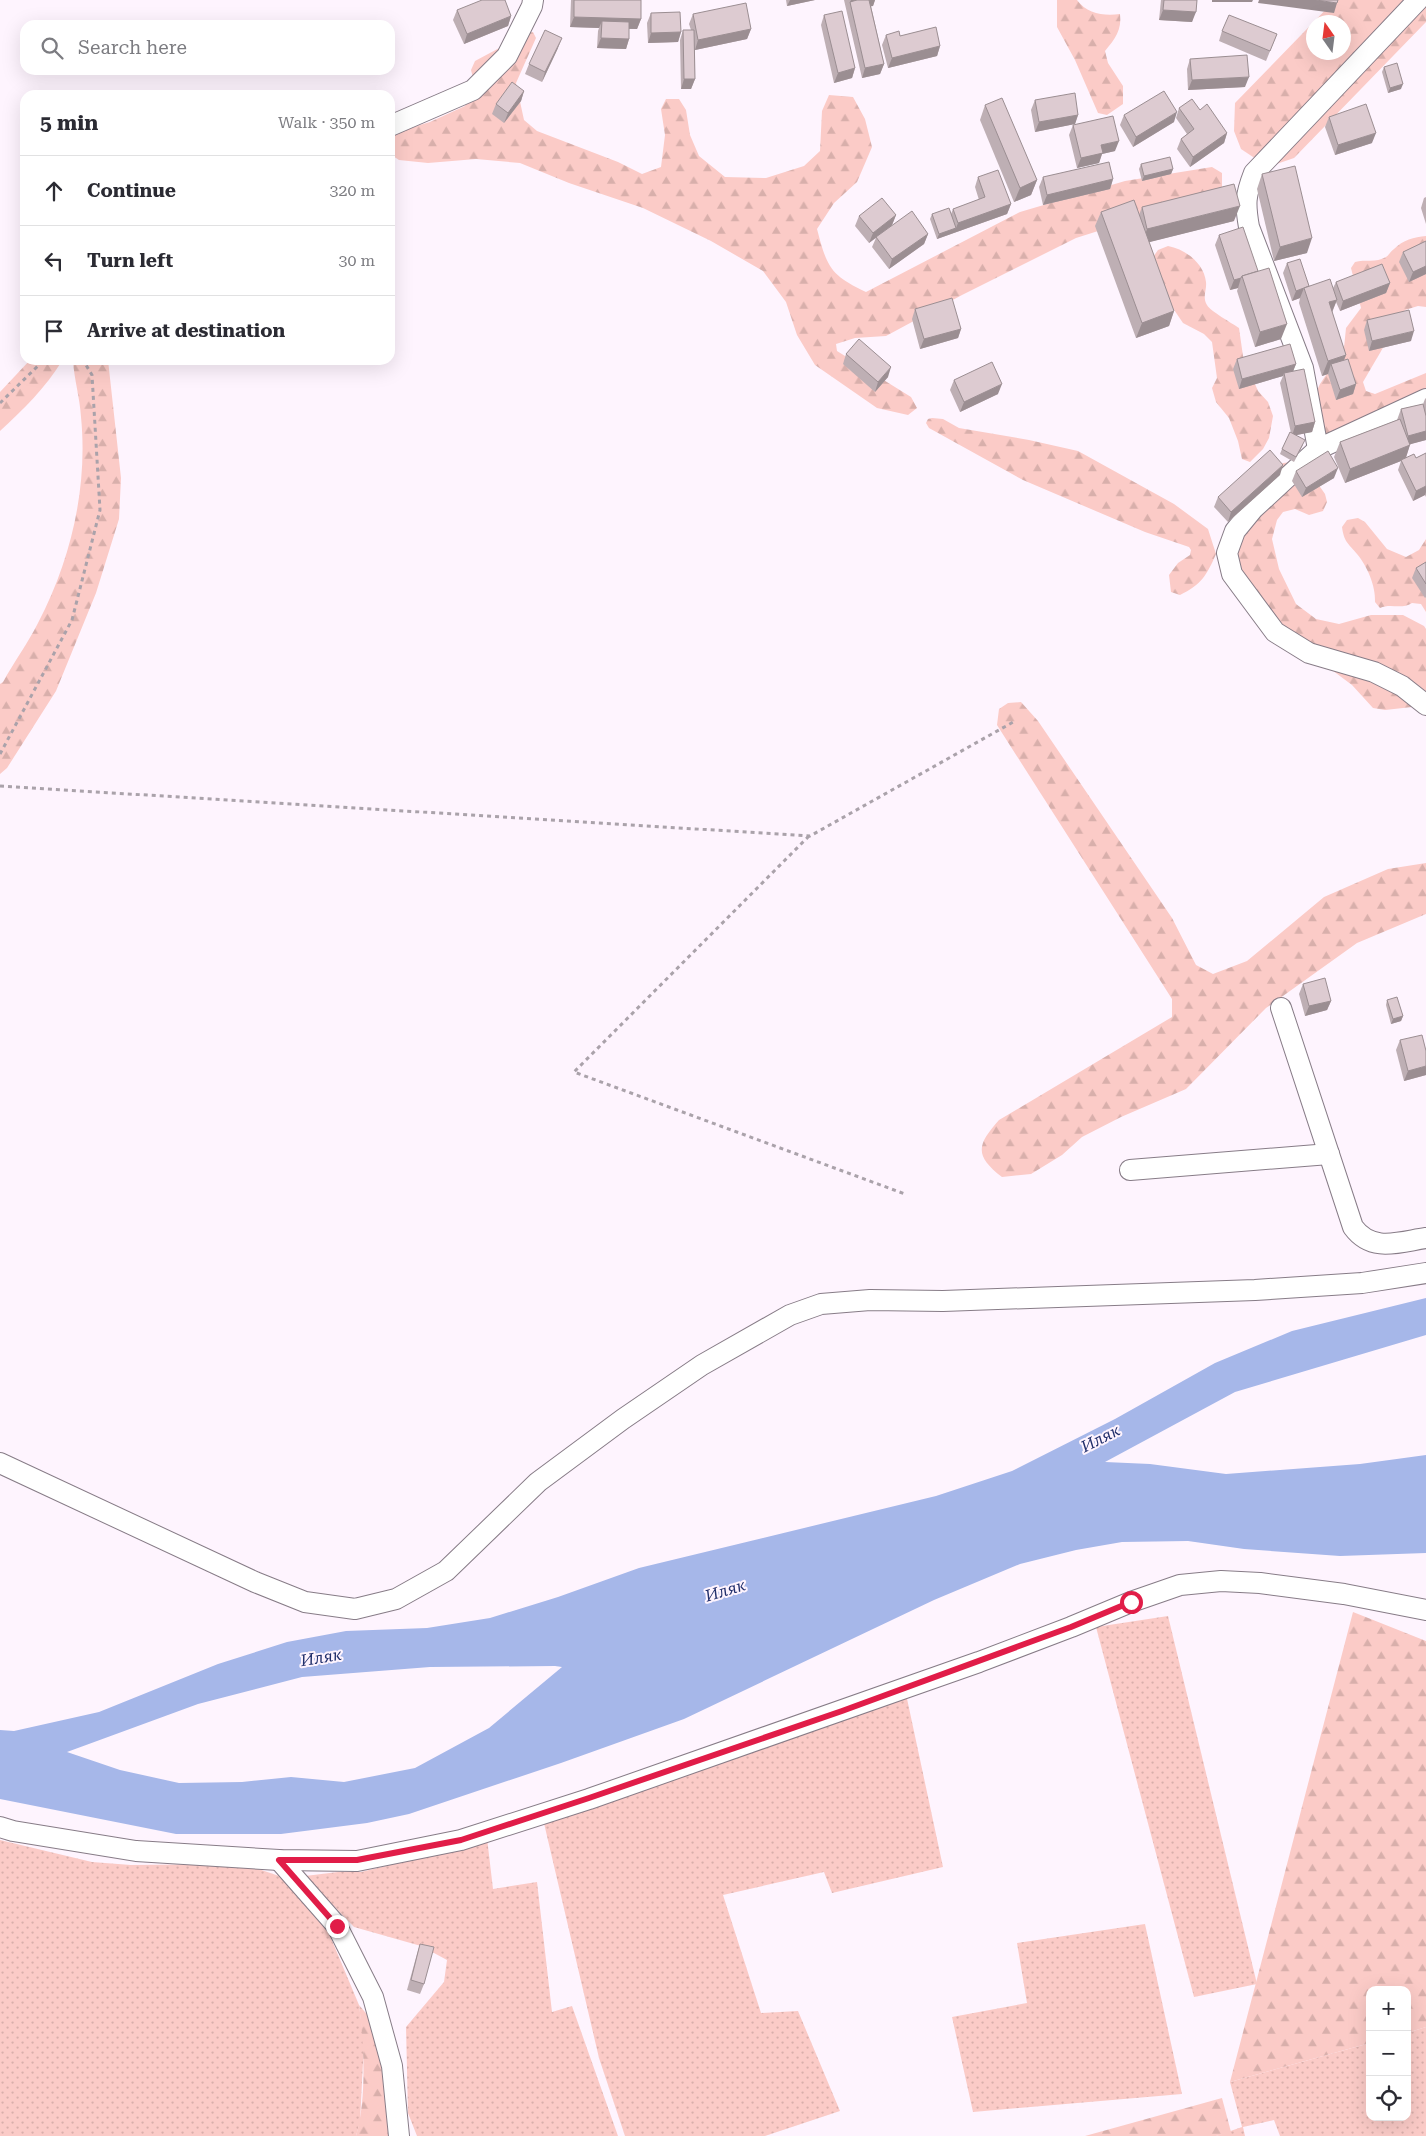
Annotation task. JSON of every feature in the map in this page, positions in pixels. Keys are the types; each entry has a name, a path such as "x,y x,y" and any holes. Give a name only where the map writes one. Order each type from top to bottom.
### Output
{"street":[{"path":"395,124 473,90 507,56 532,6 533,0"},
{"path":"1318,449 1303,368 1249,227 1245,203 1247,190 1254,173 1418,0"},
{"path":"1426,399 1318,449 1253,509 1235,531 1228,552 1232,574 1275,632 1309,652 1374,672 1402,686 1426,705"},
{"path":"1281,1008 1353,1226 1363,1238 1385,1245 1426,1238"},
{"path":"1130,1170 1329,1154"},
{"path":"0,1463 255,1582 305,1602 355,1609 396,1598 446,1571 538,1482 623,1419 702,1365 790,1315 821,1304 870,1300 943,1301 1255,1290 1362,1283 1426,1273"},
{"path":"0,1827 13,1831 136,1851 279,1860 357,1860 461,1840 589,1798 979,1662 1131,1602 1180,1585 1221,1581 1260,1583 1344,1594 1426,1610"},
{"path":"279,1860 337,1926 373,1998 392,2066 399,2136"}],"path":[{"path":"0,403 39,365"},
{"path":"0,754 72,620 100,510 92,375 86,365"},
{"path":"905,1194 574,1072 810,836 1015,721"},
{"path":"0,786 810,836"}],"green space":[{"path":"1057,0 1077,0 1081,5 1096,13 1120,14 1120,25 1117,34 1105,51 1108,63 1123,86 1123,104 1107,115 1098,113 1075,60 1057,27"},
{"path":"1335,0 1426,0 1426,22 1294,158 1268,167 1241,149 1234,131 1235,103 1306,30 1306,60 1351,60 1351,15 1320,15"},
{"path":"533,32 536,38 516,83 524,120 537,131 618,162 642,174 661,167 665,135 661,109 666,99 679,99 686,110 690,135 699,156 725,177 766,178 804,166 820,151 822,111 829,95 853,97 865,119 872,147 857,182 834,203 817,229 827,261 837,275 866,292 1020,212 1125,181 1212,167 1222,173 1222,187 1209,196 1076,238 962,295 886,336 855,338 836,344 837,351 911,397 917,408 908,415 877,408 815,365 797,335 786,302 763,271 711,241 643,208 569,183 520,163 476,159 428,163 399,160 395,157 395,132 430,122 465,106 473,78 471,70 475,61 527,33"},
{"path":"1426,236 1426,307 1418,306 1405,310 1363,382 1366,391 1375,394 1426,373 1426,393 1324,438 1311,403 1320,384 1344,348 1346,328 1361,308 1351,268 1355,262 1382,259 1405,241"},
{"path":"1168,246 1181,250 1193,258 1202,269 1206,282 1205,296 1207,305 1239,328 1243,356 1258,391 1268,402 1273,416 1269,438 1263,449 1250,462 1242,459 1238,441 1229,418 1216,402 1212,388 1217,378 1212,342 1204,334 1183,323 1164,295 1153,257 1158,250"},
{"path":"25,365 59,365 34,398 0,431 0,392"},
{"path":"74,365 109,365 121,478 119,519 96,593 56,691 7,768 0,774 0,684 30,638 50,599 68,549 74,523 82,470 83,443"},
{"path":"928,419 943,419 959,428 1029,440 1078,451 1174,504 1208,529 1216,554 1210,568 1198,583 1187,591 1180,595 1171,592 1169,575 1178,563 1190,555 1191,550 1189,547 1145,532 1023,480 929,428 926,423"},
{"path":"1302,461 1325,494 1327,502 1323,511 1309,515 1295,509 1283,512 1277,520 1272,539 1279,569 1296,604 1316,619 1339,624 1371,615 1403,615 1424,626 1426,629 1426,716 1412,707 1385,710 1373,708 1352,685 1297,644 1232,586 1234,522 1278,466 1283,463"},
{"path":"1358,518 1365,522 1387,549 1406,557 1419,550 1426,539 1426,612 1421,604 1412,603 1404,606 1380,608 1375,602 1374,589 1367,570 1361,559 1347,542 1343,532 1342,527 1347,520"},
{"path":"1021,702 1038,721 1172,918 1196,965 1213,974 1247,961 1324,897 1388,869 1426,863 1426,914 1357,943 1266,1008 1186,1089 1121,1117 1082,1137 1062,1155 1031,1174 1002,1177 987,1162 982,1150 986,1136 999,1120 1172,1017 1172,999 997,725 999,709 1008,703"},
{"path":"1353,1612 1426,1641 1426,2027 1411,2032 1411,1986 1366,1986 1366,2044 1230,2082"},
{"path":"1168,1616 1257,1984 1194,1997 1096,1627"},
{"path":"906,1694 943,1867 832,1893 824,1872 723,1895 761,2013 798,2011 840,2111 765,2136 625,2136 599,2058 543,1819"},
{"path":"487,1838 493,1889 537,1882 552,2012 572,2006 618,2136 417,2136 408,2113 406,2027 444,1982 447,1960 421,1946 354,1927 305,1876 338,1872 361,1872 448,1851"},
{"path":"0,1840 92,1862 131,1865 244,1864 288,1879 328,1931 359,2005 364,2042 360,2122 356,2136 0,2136"},
{"path":"1145,1924 1182,2094 973,2112 952,2017 1027,2003 1017,1943"},
{"path":"359,2005 392,2044 392,2136 356,2136 362,2105 364,2071"},
{"path":"1426,2027 1426,2136 1280,2136 1274,2120 1243,2127 1245,2136 1216,2136 1242,2127 1230,2082 1366,2044 1366,2121 1411,2121 1411,2032"},
{"path":"1222,2098 1231,2132 1216,2136 1085,2136"}],"water":[{"name":"Иляк","path":"1426,1298 1426,1335 1235,1392 1105,1462 1150,1464 1226,1474 1360,1464 1426,1455 1426,1553 1340,1556 1244,1549 1188,1541 1122,1542 1076,1550 1020,1564 934,1600 684,1719 409,1814 367,1823 281,1834 176,1834 0,1799 0,1730 14,1731 99,1712 218,1664 287,1642 346,1631 427,1628 490,1618 558,1597 639,1568 936,1496 1012,1471 1115,1419 1215,1363 1292,1331","holes":["430,1667 562,1667 489,1728 415,1768 344,1782 291,1777 242,1782 179,1783 120,1770 67,1752 198,1704 302,1677"]}],"building":[{"path":"482,0 505,0 511,16 467,34 457,10"},
{"path":"574,0 641,0 641,19 574,17"},
{"path":"869,0 884,64 865,68 850,2"},
{"path":"1164,0 1197,0 1196,12 1163,10"},
{"path":"1316,0 1338,0 1337,3"},
{"path":"746,3 751,29 698,40 693,14"},
{"path":"842,11 855,68 838,73 824,15"},
{"path":"680,12 681,32 651,33 651,13"},
{"path":"1229,15 1277,34 1270,51 1222,31"},
{"path":"602,21 629,22 629,39 601,38"},
{"path":"936,27 940,46 892,58 886,35 899,31 900,36"},
{"path":"545,30 562,38 545,72 529,64"},
{"path":"683,30 694,30 695,79 684,79"},
{"path":"1247,55 1249,77 1192,80 1190,59"},
{"path":"1397,63 1403,84 1390,88 1384,67"},
{"path":"512,82 524,91 508,113 496,104"},
{"path":"1164,91 1177,112 1136,137 1124,115"},
{"path":"1075,93 1078,115 1039,122 1035,100"},
{"path":"1002,98 1037,180 1020,188 985,105"},
{"path":"1192,99 1200,110 1207,104 1227,133 1193,157 1181,139 1194,129 1179,108"},
{"path":"1366,104 1376,133 1338,145 1329,117"},
{"path":"1113,116 1119,141 1101,145 1103,153 1081,158 1073,125"},
{"path":"1170,157 1173,169 1144,176 1141,164"},
{"path":"1109,162 1113,179 1047,195 1043,177"},
{"path":"1295,166 1312,238 1280,247 1262,174"},
{"path":"998,170 1011,204 958,223 953,209 985,197 978,177"},
{"path":"1234,184 1240,206 1147,229 1142,207"},
{"path":"882,198 896,215 873,233 859,216"},
{"path":"1134,200 1174,311 1142,323 1101,212"},
{"path":"949,208 956,228 939,234 932,214"},
{"path":"912,211 928,234 892,259 876,237"},
{"path":"1243,227 1258,271 1234,280 1219,235"},
{"path":"1426,241 1426,266 1413,272 1403,252"},
{"path":"1300,259 1309,286 1296,291 1287,263"},
{"path":"1382,264 1390,283 1343,301 1336,282"},
{"path":"1269,268 1287,324 1260,332 1242,276"},
{"path":"1330,279 1337,300 1329,302 1346,355 1328,361 1304,288"},
{"path":"952,298 961,329 924,339 915,309"},
{"path":"1409,310 1414,331 1372,341 1367,320"},
{"path":"859,339 891,367 878,382 846,354"},
{"path":"1290,344 1296,364 1242,379 1237,359"},
{"path":"1348,359 1356,384 1340,390 1331,364"},
{"path":"992,362 1002,384 964,402 954,380"},
{"path":"1304,369 1315,422 1295,426 1284,373"},
{"path":"1423,404 1426,416 1426,431 1408,436 1401,409"},
{"path":"1400,419 1410,445 1350,469 1340,442"},
{"path":"1290,432 1305,440 1296,457 1282,449"},
{"path":"1270,450 1283,465 1231,512 1218,497"},
{"path":"1328,451 1338,468 1306,488 1296,471"},
{"path":"1426,453 1426,486 1416,491 1401,460 1414,454 1416,458"},
{"path":"1426,562 1426,584 1416,568"},
{"path":"1325,978 1331,1001 1309,1006 1303,984"},
{"path":"1397,997 1403,1016 1393,1019 1387,1000"},
{"path":"1422,1035 1426,1051 1426,1066 1408,1071 1400,1040"},
{"path":"420,1944 434,1947 424,1984 411,1980"}],"route":[{"path":"337,1926 279,1860 357,1860 461,1840 842,1711 979,1662 1131,1602"}]}
